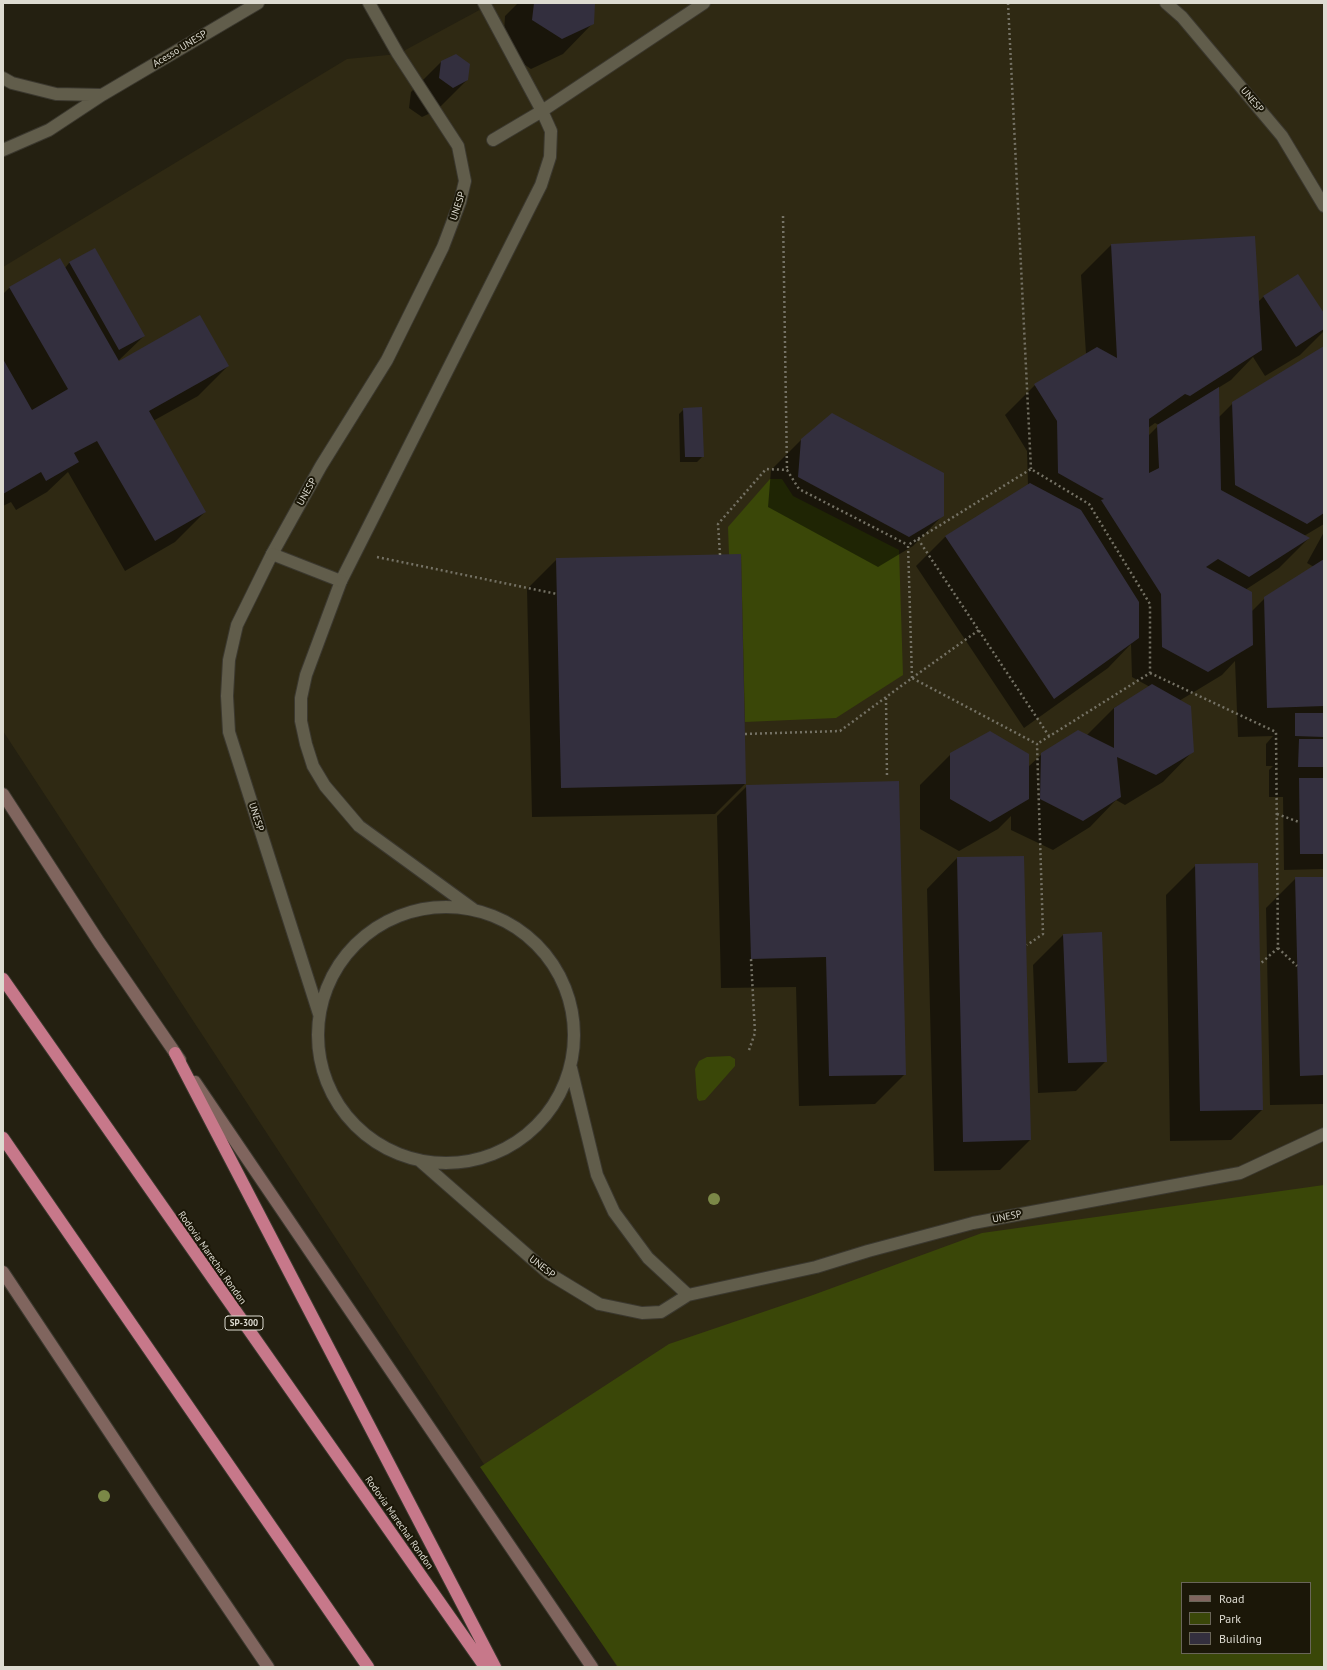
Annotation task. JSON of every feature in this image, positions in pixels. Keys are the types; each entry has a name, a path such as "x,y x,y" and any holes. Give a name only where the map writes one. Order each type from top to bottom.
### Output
{"highway":[{"name":"Rodovia Marechal Rondon","path":"3,979 485,1667"},
{"path":"175,1053 495,1667"},
{"path":"3,1138 368,1667"}],"main road":[{"path":"3,794 99,942 592,1667"},
{"path":"3,1272 147,1489 268,1667"}],"street":[{"name":"Acesso UNESP","path":"3,150 49,130 102,95 258,3"},
{"name":"UNESP","path":"319,1014 228,732 227,696 230,660 238,625 272,554 321,466 387,360 443,247 460,202 465,181 458,146 398,54 369,3"},
{"name":"UNESP","path":"473,909 431,907 391,918 357,941 332,974 319,1014 318,1052 330,1090 352,1122 382,1146 418,1160 458,1163 496,1153 529,1133 555,1103 571,1068 575,1033 570,999 549,957 516,926 473,909 359,826 325,786 313,766 301,721 301,698 306,675 341,581 541,185 550,157 551,130 484,3"},
{"path":"493,140 542,111 704,3"},
{"name":"UNESP","path":"1166,3 1182,17 1282,136 1324,206"},
{"path":"3,78 12,83 56,94 102,95"},
{"path":"272,554 341,581"},
{"name":"UNESP","path":"571,1068 597,1175 614,1212 648,1258 688,1295"},
{"name":"UNESP","path":"418,1160 548,1273 599,1304 642,1313 661,1312 688,1295 816,1267 868,1251 973,1223 1240,1173 1324,1134"}],"path":[{"path":"1008,3 1031,469"},
{"path":"784,216 787,470 800,489 908,545"},
{"path":"720,555 718,524 766,469 787,470"},
{"path":"908,545 1031,469"},
{"path":"1031,469 1089,504 1150,604 1150,673"},
{"path":"918,539 1049,736"},
{"path":"908,545 912,678"},
{"path":"356,553 557,594"},
{"path":"745,734 840,731 979,630"},
{"path":"1037,744 1150,673"},
{"path":"1150,673 1276,732 1278,948 1297,966"},
{"path":"912,678 1037,744"},
{"path":"886,697 887,777"},
{"path":"1027,945 1043,934 1037,744"},
{"path":"1277,814 1299,822"},
{"path":"1260,964 1278,948"},
{"path":"749,1050 755,1033 751,959"}],"shaded area":[{"path":"487,3 1324,3 1324,1331 694,1667 617,1667 3,731 3,267 347,59 398,54 485,7"}],"green space":[{"path":"770,479 782,479 793,496 899,550 903,675 836,718 745,722 741,555 729,555 728,527"},
{"path":"730,1056 735,1059 735,1066 705,1100 699,1101 697,1098 695,1069 699,1061 707,1057"},
{"path":"1324,1185 1324,1667 618,1667 480,1467 669,1344 813,1295 982,1233"}],"building":[{"path":"534,3 595,3 594,24 562,39 532,20"},
{"path":"456,54 470,64 468,80 453,88 439,78 441,61"},
{"path":"1255,236 1262,350 1190,396 1185,394 1149,419 1149,473 1159,468 1157,425 1219,387 1221,490 1310,538 1249,577 1218,559 1206,567 1252,592 1253,645 1208,672 1162,647 1161,594 1101,500 1104,499 1058,473 1057,421 1034,384 1097,347 1117,358 1111,244"},
{"path":"95,248 145,336 119,350 69,262"},
{"path":"60,258 119,361 200,315 229,366 149,411 206,512 155,541 97,441 74,453 79,462 46,481 41,472 3,494 3,359 32,410 68,389 9,287"},
{"path":"1298,274 1324,313 1324,329 1296,347 1263,296"},
{"path":"1324,346 1324,513 1307,524 1235,485 1232,402"},
{"path":"702,407 704,457 685,457 683,408"},
{"path":"832,413 944,473 944,516 909,537 798,477 801,439"},
{"path":"1030,483 1081,510 1139,602 1139,638 1054,699 945,536"},
{"path":"741,554 746,784 561,788 556,558"},
{"path":"1324,559 1324,706 1267,708 1264,597"},
{"path":"1152,684 1191,706 1194,752 1156,775 1117,757 1121,797 1083,821 1040,799 1041,753 1078,730 1114,748 1114,708"},
{"path":"1295,713 1324,713 1324,737 1295,736"},
{"path":"990,731 1029,754 1029,799 990,822 950,799 950,753"},
{"path":"1299,739 1324,739 1324,767 1298,767"},
{"path":"1299,778 1324,778 1324,854 1300,854"},
{"path":"899,781 906,1075 829,1076 826,957 751,959 746,785"},
{"path":"1024,856 1031,1140 963,1142 957,857"},
{"path":"1258,863 1263,1110 1200,1111 1195,864"},
{"path":"1295,877 1324,877 1324,1075 1300,1076"},
{"path":"1102,932 1107,1062 1068,1063 1063,934"}]}
